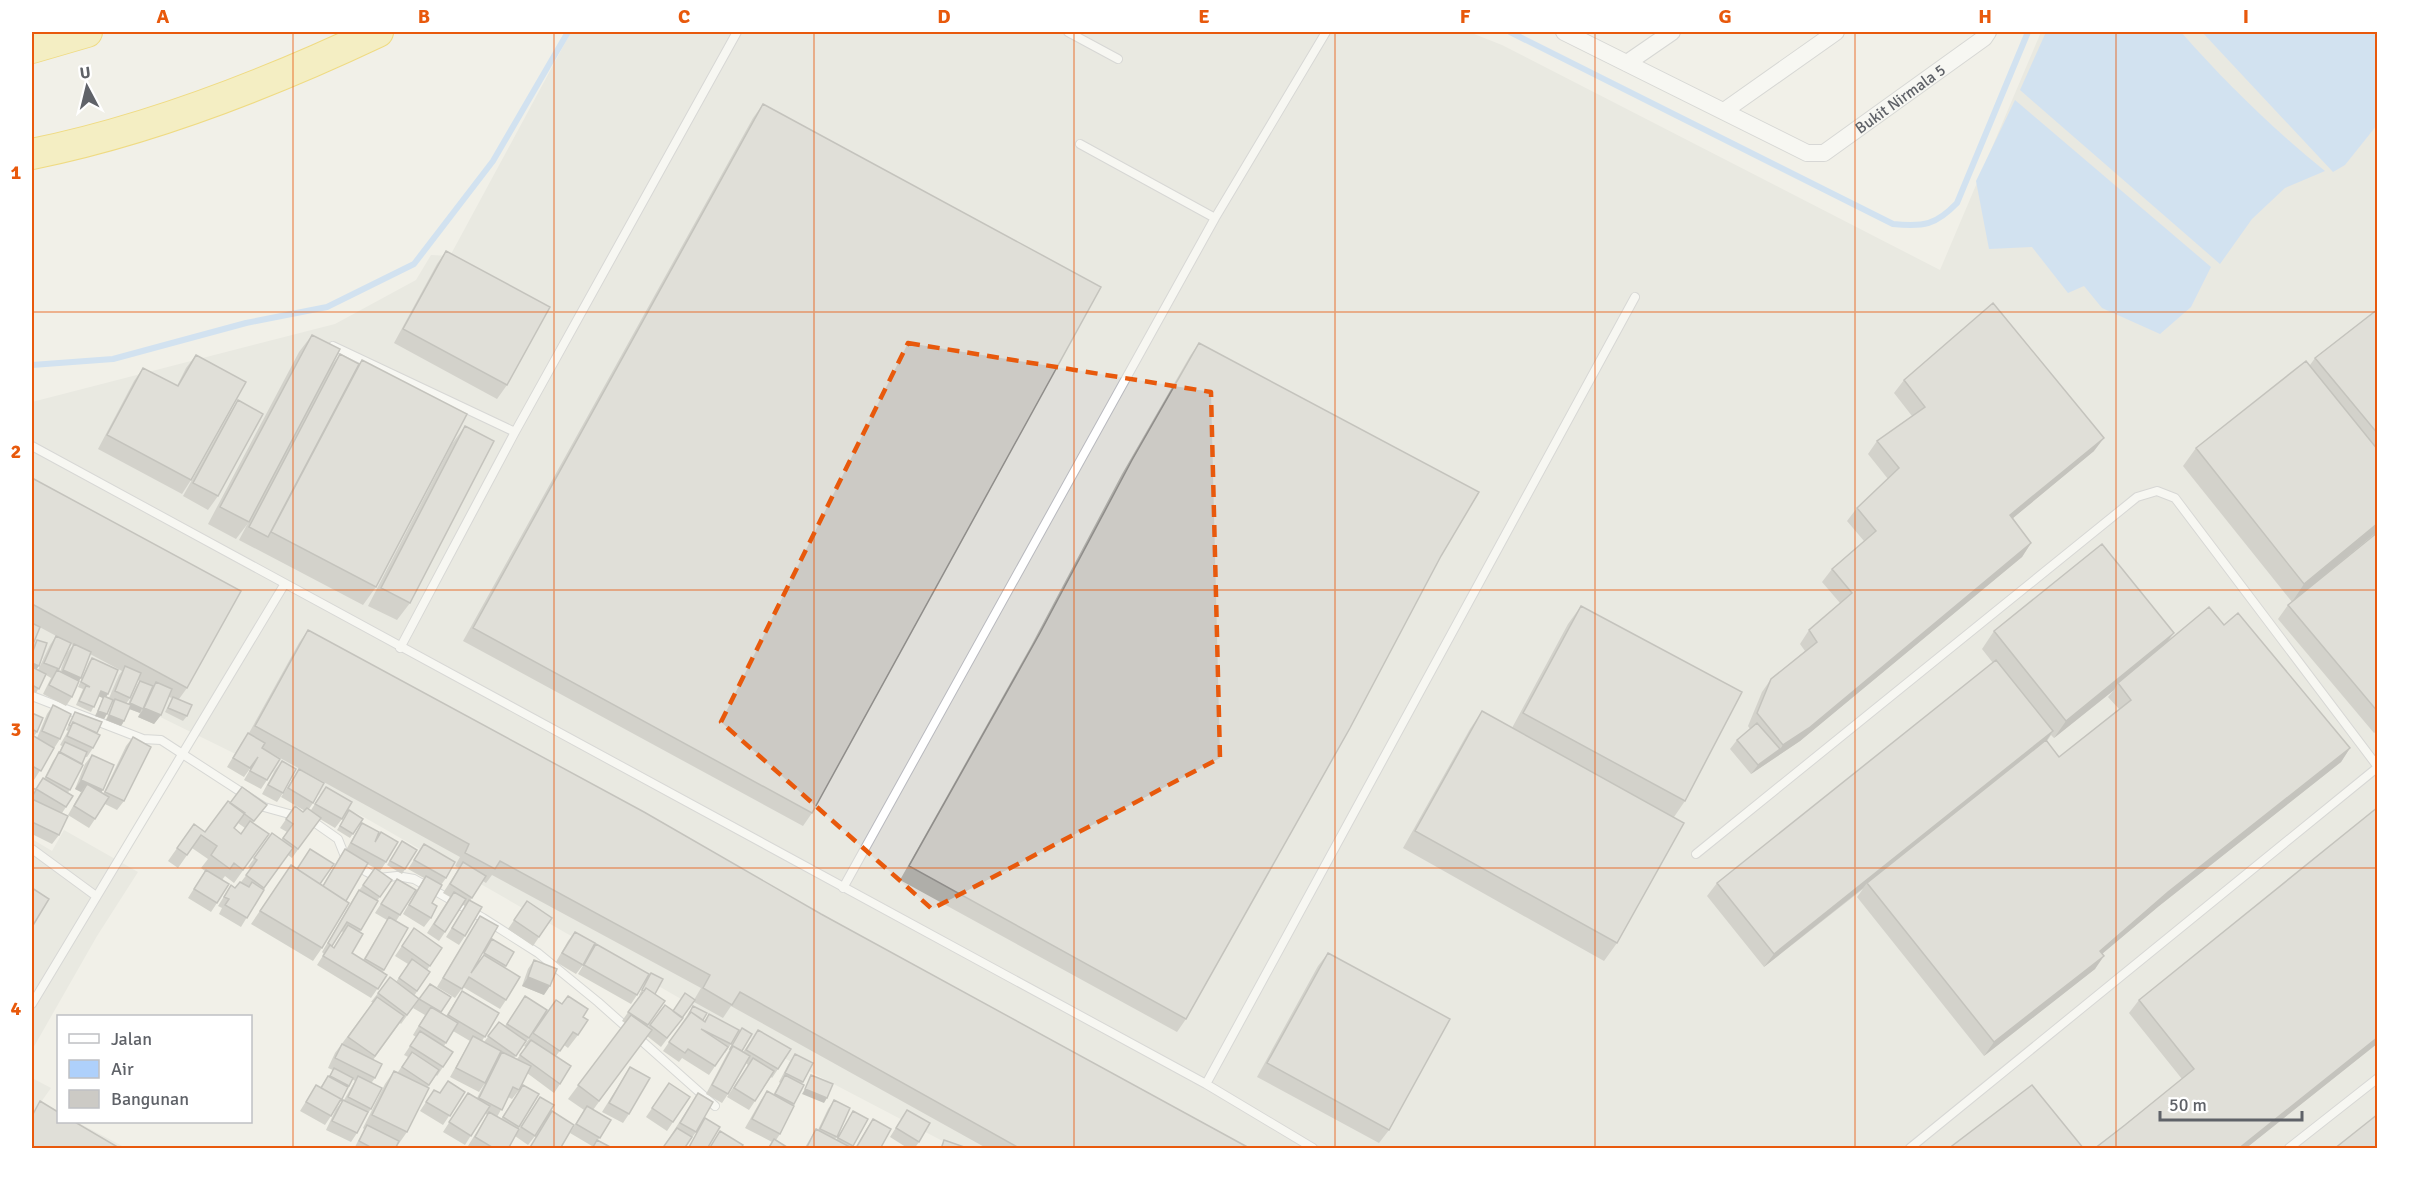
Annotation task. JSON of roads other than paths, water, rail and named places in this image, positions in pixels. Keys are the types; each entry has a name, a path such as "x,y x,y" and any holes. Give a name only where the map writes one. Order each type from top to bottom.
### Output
{"highway":[{"path":"32,48 87,32"},
{"path":"32,154 116,133 196,108 279,76 378,32"}],"street":[{"path":"1564,32 1724,111 1836,32"},
{"path":"1627,63 1672,32"},
{"name":"Bukit Nirmala 5","path":"1724,111 1808,153 1824,153 1984,38 1988,32"}],"lane":[{"path":"400,648 515,432 737,32"},
{"path":"1068,32 1118,59"},
{"path":"843,888 1215,218 1326,32"},
{"path":"1080,144 1215,218"},
{"path":"1206,1084 1635,297"},
{"path":"333,346 515,432"},
{"path":"32,446 284,585 1206,1084 1313,1149"},
{"path":"1696,854 2137,497 2157,491 2175,498 2378,767 1910,1149"},
{"path":"32,1004 284,585"},
{"path":"32,696 143,739 161,740 264,807 311,820 338,839 346,859 367,872 379,878 398,876 414,879 483,918 538,954 598,1002 715,1106"},
{"path":"32,849 96,896"},
{"path":"2289,1149 2378,1078"}],"water":[{"path":"2046,32 2181,32 2250,104 2325,171 2285,188 2252,219 2220,264 2020,90"},
{"path":"2202,32 2377,32 2377,125 2345,165 2333,172"},
{"path":"2015,100 2211,267 2191,307 2160,334 2102,308 2084,286 2068,293 2032,247 1989,249 1976,181"}],"waterway":[{"path":"32,365 113,359 246,323 327,307 414,264 493,161 568,32"},
{"path":"1510,32 1893,224 1913,225 1936,220 1957,203 2028,32"}]}
